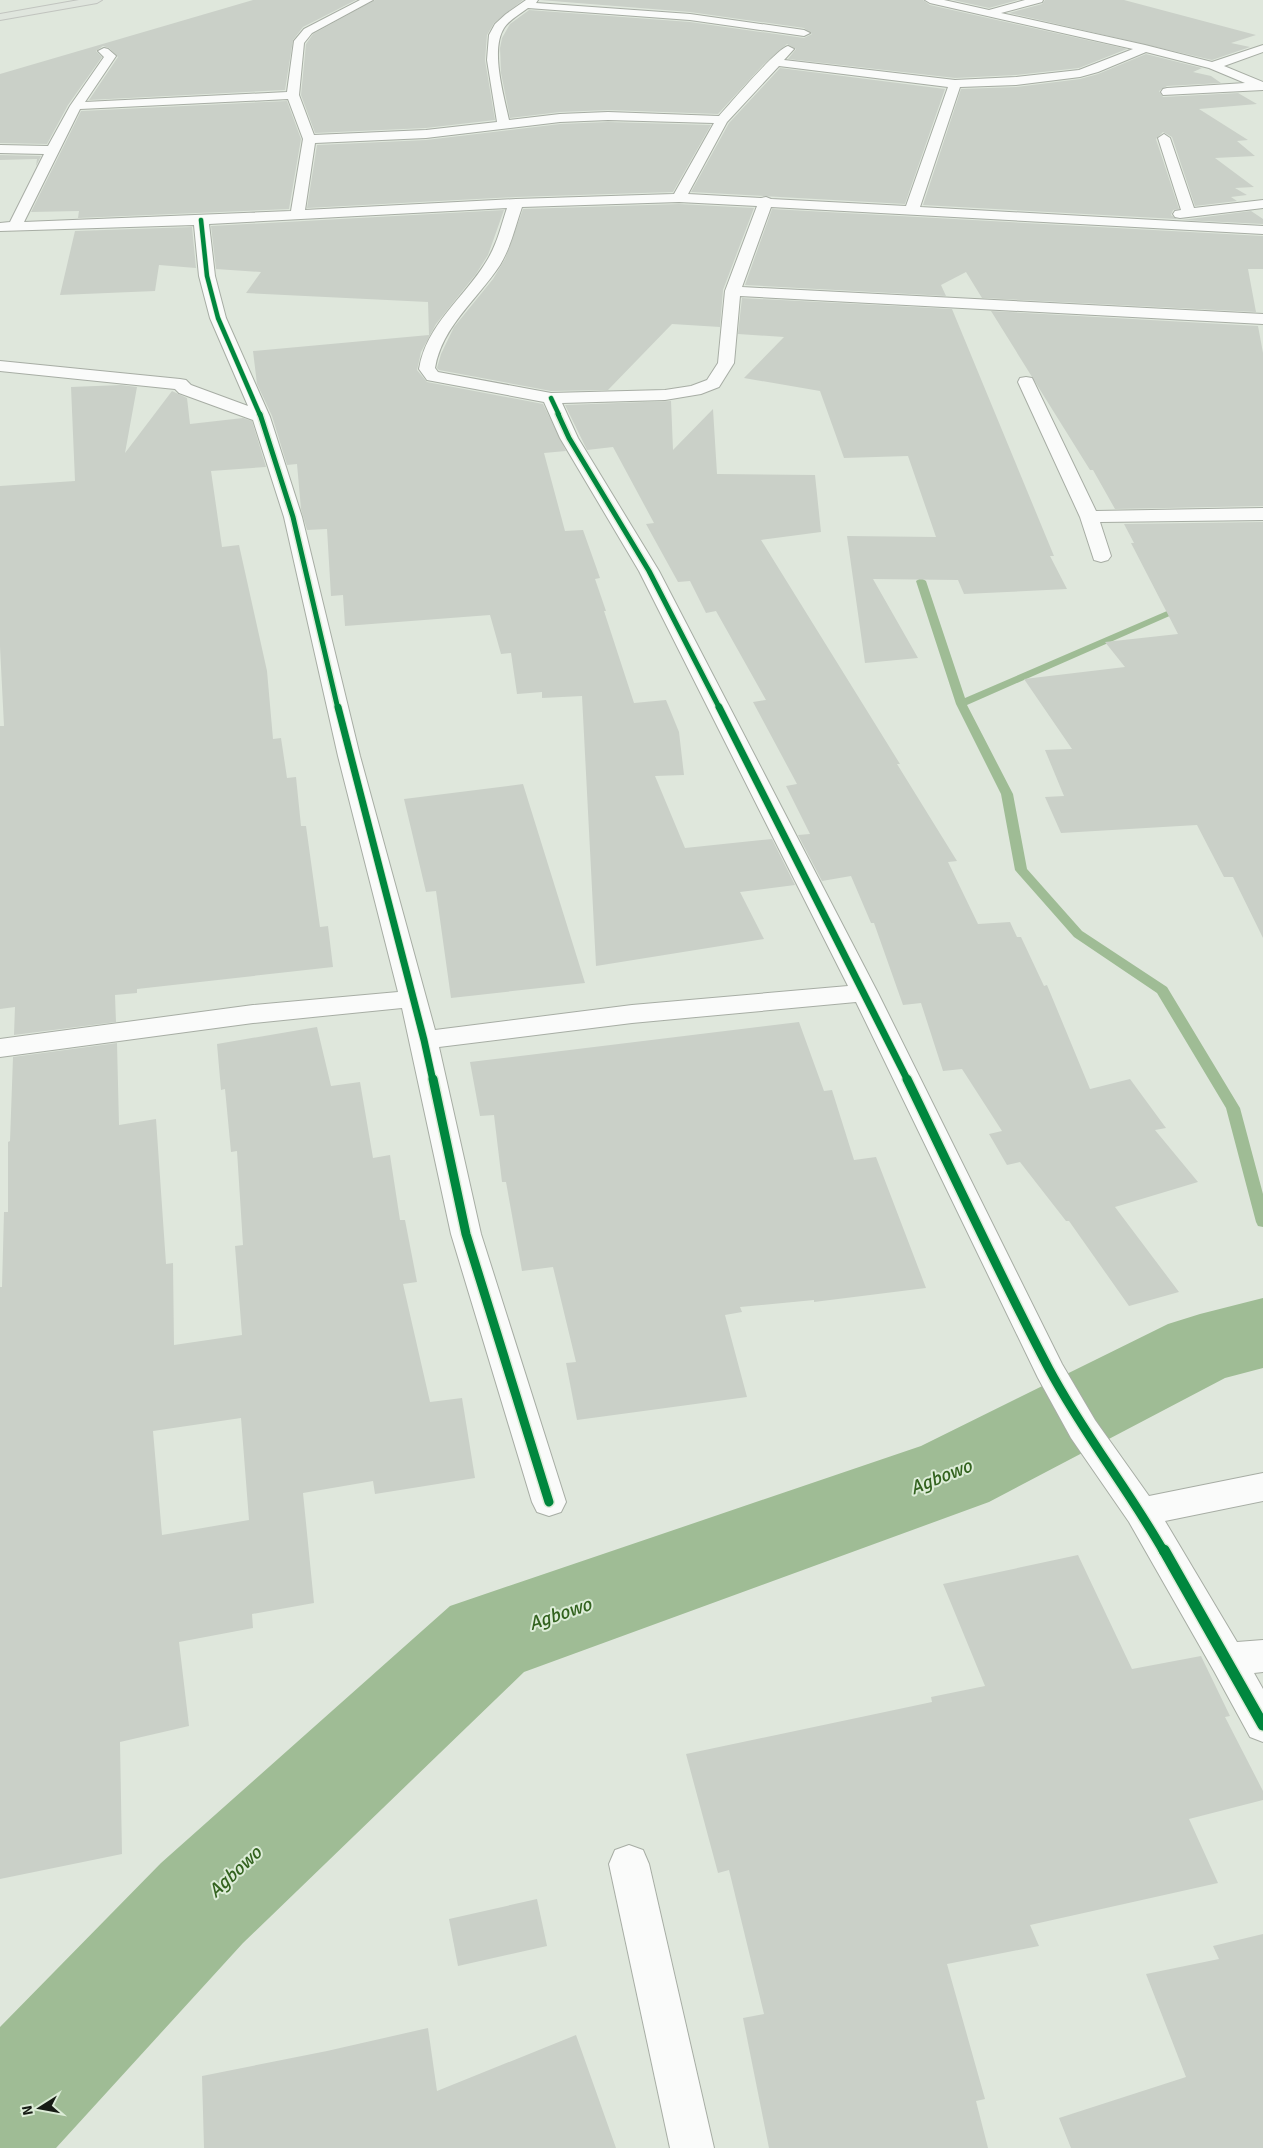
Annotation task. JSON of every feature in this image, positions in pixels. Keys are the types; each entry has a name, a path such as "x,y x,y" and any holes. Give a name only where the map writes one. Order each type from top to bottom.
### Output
{"highway":[{"path":"0,17 97,0"}],"street":[{"path":"297,216 309,139 293,95 298,43 301,37 308,31 368,0"},
{"path":"930,0 1145,48 1212,66 1263,86"},
{"path":"987,12 1038,0"},
{"path":"504,126 492,56 495,38 498,26 529,2 709,19 804,33 722,120 679,198"},
{"path":"775,62 955,84 1016,81 1080,73 1145,48"},
{"path":"1212,66 1263,48"},
{"path":"15,226 76,106 110,56 104,51"},
{"path":"911,212 955,84"},
{"path":"1167,92 1263,86"},
{"path":"76,106 293,95"},
{"path":"309,139 418,134 504,126 560,118 608,116 722,120"},
{"path":"1164,138 1189,213"},
{"path":"0,149 52,150"},
{"path":"0,227 297,216 516,203 679,198 766,201 911,212 1263,230"},
{"path":"516,203 507,232 493,264 449,321 427,358 427,369 434,376 551,398 665,395 696,390 713,383 726,363 733,291 766,201"},
{"path":"1102,222 1263,204"},
{"path":"201,220 207,276 218,318 261,417 293,517 349,756 424,1040 466,1234 549,1502"},
{"path":"733,291 1263,320"},
{"path":"0,366 180,384 185,389 261,417"},
{"path":"1026,382 1089,518 1101,556"},
{"path":"551,398 569,438 649,571 865,993 1049,1370 1083,1429 1141,1512 1227,1659 1263,1725"},
{"path":"1089,518 1263,514"},
{"path":"424,1040 632,1014 865,993"},
{"path":"0,1048 253,1014 412,999"},
{"path":"1141,1512 1263,1487"},
{"path":"1227,1659 1263,1656"},
{"path":"629,1864 692,2148"}],"building":[{"path":"253,0 356,0 303,27 293,40 285,90 89,100 118,57 109,48 103,46 96,51 102,57 68,105 47,144 0,143 0,74"},
{"path":"375,0 523,0 494,23 487,35 485,60 495,120 426,128 315,133 301,95 306,44 313,34"},
{"path":"540,0 923,0 930,5 1127,49 1079,68 1016,75 955,78 788,59 796,49 787,44 763,65 718,114 608,110 560,112 510,118 501,73 500,48 502,38 510,24 529,10 690,22 804,38 812,34 804,28 690,12"},
{"path":"953,0 1018,0 989,8"},
{"path":"1045,0 1124,0 1256,35 1231,43 1250,47 1212,60 1009,13 1042,4"},
{"path":"1146,54 1202,68 1193,72 1211,76 1221,83 1167,86 1159,91 1163,97 1238,93 1257,104 1199,109 1248,140 1237,141 1255,156 1215,158 1254,187 1235,188 1247,195 1231,197 1237,201 1195,206 1172,137 1163,132 1156,139 1179,209 1173,210 1171,215 1177,219 923,205 961,89 1016,87 1080,79 1098,74"},
{"path":"780,68 945,89 905,204 691,192 729,123"},
{"path":"287,101 301,139 289,209 78,218 79,211 31,212 81,111"},
{"path":"608,122 711,125 673,192 516,197 307,208 317,145 426,140 560,124"},
{"path":"0,155 41,156 36,166 37,159 0,160"},
{"path":"679,204 754,208 723,290 720,327 672,324 608,390 551,391 439,370 437,368 441,354 454,327 493,279 505,259 523,209"},
{"path":"772,209 1263,236 1263,269 1248,269 1256,312 982,298 966,272 941,285 946,296 745,285"},
{"path":"504,210 488,255 476,274 436,324 421,352 417,370 427,382 543,404 566,451 544,453 565,531 583,530 600,578 595,579 606,611 604,611 634,703 666,700 679,732 684,775 655,776 685,848 772,839 795,885 740,892 764,939 596,966 582,696 542,698 542,692 517,694 511,653 501,654 490,615 345,626 343,595 331,596 327,529 307,530 301,509 297,464 287,465 272,416 257,384 253,351 429,335 428,302 246,293 261,272 216,269 211,226"},
{"path":"1251,211 1263,219 1263,224 1182,220"},
{"path":"192,227 196,268 159,265 155,291 60,295 75,231"},
{"path":"742,298 952,309 1054,556 1050,556 1067,589 964,594 958,580 873,579 918,658 865,663 847,536 936,537 908,456 844,458 820,391 744,378 784,337 738,334"},
{"path":"991,311 1258,326 1263,353 1263,506 1115,509 1093,470 1090,470"},
{"path":"121,385 137,387 125,453 172,391 187,398 190,424 243,418 252,421 266,467 211,471 222,547 239,545 267,671 273,739 281,738 287,778 296,777 301,826 306,826 320,927 328,926 333,967 137,989 137,993 115,995 116,1022 14,1035 15,1007 0,1009 0,726 4,726 0,647 0,486 75,481 71,387"},
{"path":"671,401 673,450 713,409 717,474 815,475 821,532 761,540 900,764 897,764 957,861 948,862 978,924 1010,922 1017,937 1021,937 1044,986 1047,985 1090,1089 1130,1079 1166,1128 1155,1130 1198,1182 1115,1207 1179,1292 1129,1306 1069,1221 1066,1221 1020,1162 1007,1165 989,1134 1002,1131 962,1069 943,1071 921,1003 903,1005 874,923 871,923 851,876 822,881 798,835 810,834 786,786 797,784 753,702 766,700 716,611 706,613 690,581 678,582 646,524 654,523 613,447 587,450 565,405"},
{"path":"1263,522 1263,938 1233,877 1224,877 1197,825 1061,833 1045,797 1064,796 1045,750 1072,749 1024,679 1125,667 1105,642 1178,634 1131,543 1134,543 1124,524"},
{"path":"523,784 585,983 451,998 436,891 426,892 404,799"},
{"path":"799,1022 824,1091 832,1090 854,1160 876,1157 926,1288 814,1302 814,1300 740,1307 742,1312 725,1315 747,1397 577,1420 566,1363 576,1362 553,1267 522,1271 506,1182 502,1182 494,1115 480,1116 470,1062"},
{"path":"317,1027 331,1086 360,1082 373,1158 390,1155 400,1220 405,1220 417,1282 403,1284 430,1402 462,1398 475,1478 375,1494 373,1481 303,1493 314,1603 252,1614 253,1628 179,1642 189,1726 120,1742 122,1854 0,1879 0,1287 2,1287 4,1212 8,1212 8,1142 10,1141 13,1057 117,1043 119,1125 156,1119 166,1264 173,1263 174,1345 242,1335 235,1246 243,1245 237,1151 231,1152 225,1089 221,1090 217,1044","holes":["241,1418 249,1520 162,1535 153,1431"]},
{"path":"1078,1555 1132,1669 1201,1656 1230,1716 1225,1717 1263,1791 1263,1800 1189,1819 1218,1883 1030,1925 1039,1946 947,1964 985,2099 976,2101 988,2148 769,2148 743,2018 764,2014 729,1870 718,1873 686,1754 932,1702 931,1697 985,1686 943,1584"},
{"path":"537,1899 547,1946 458,1966 449,1919"},
{"path":"1263,1934 1263,2148 1071,2148 1059,2118 1186,2077 1146,1974 1219,1959 1213,1946"},
{"path":"428,2028 437,2091 576,2035 616,2148 204,2148 202,2076 327,2051"}],"waterway":[{"path":"921,581 961,704"},
{"path":"961,704 1185,607"},
{"path":"961,704 1007,794 1021,870 1078,934 1162,990 1233,1108 1263,1222"},
{"name":"Agbowo","path":"0,2116 202,1903 487,1639 955,1474 1200,1349 1263,1333"}],"cycle path":[{"path":"201,220 207,276 218,318 261,417 293,517 349,756 424,1040 466,1234 549,1502"},
{"path":"551,398 569,438 649,571 865,993 1049,1369 1083,1429 1141,1512 1227,1659 1263,1725"}]}
